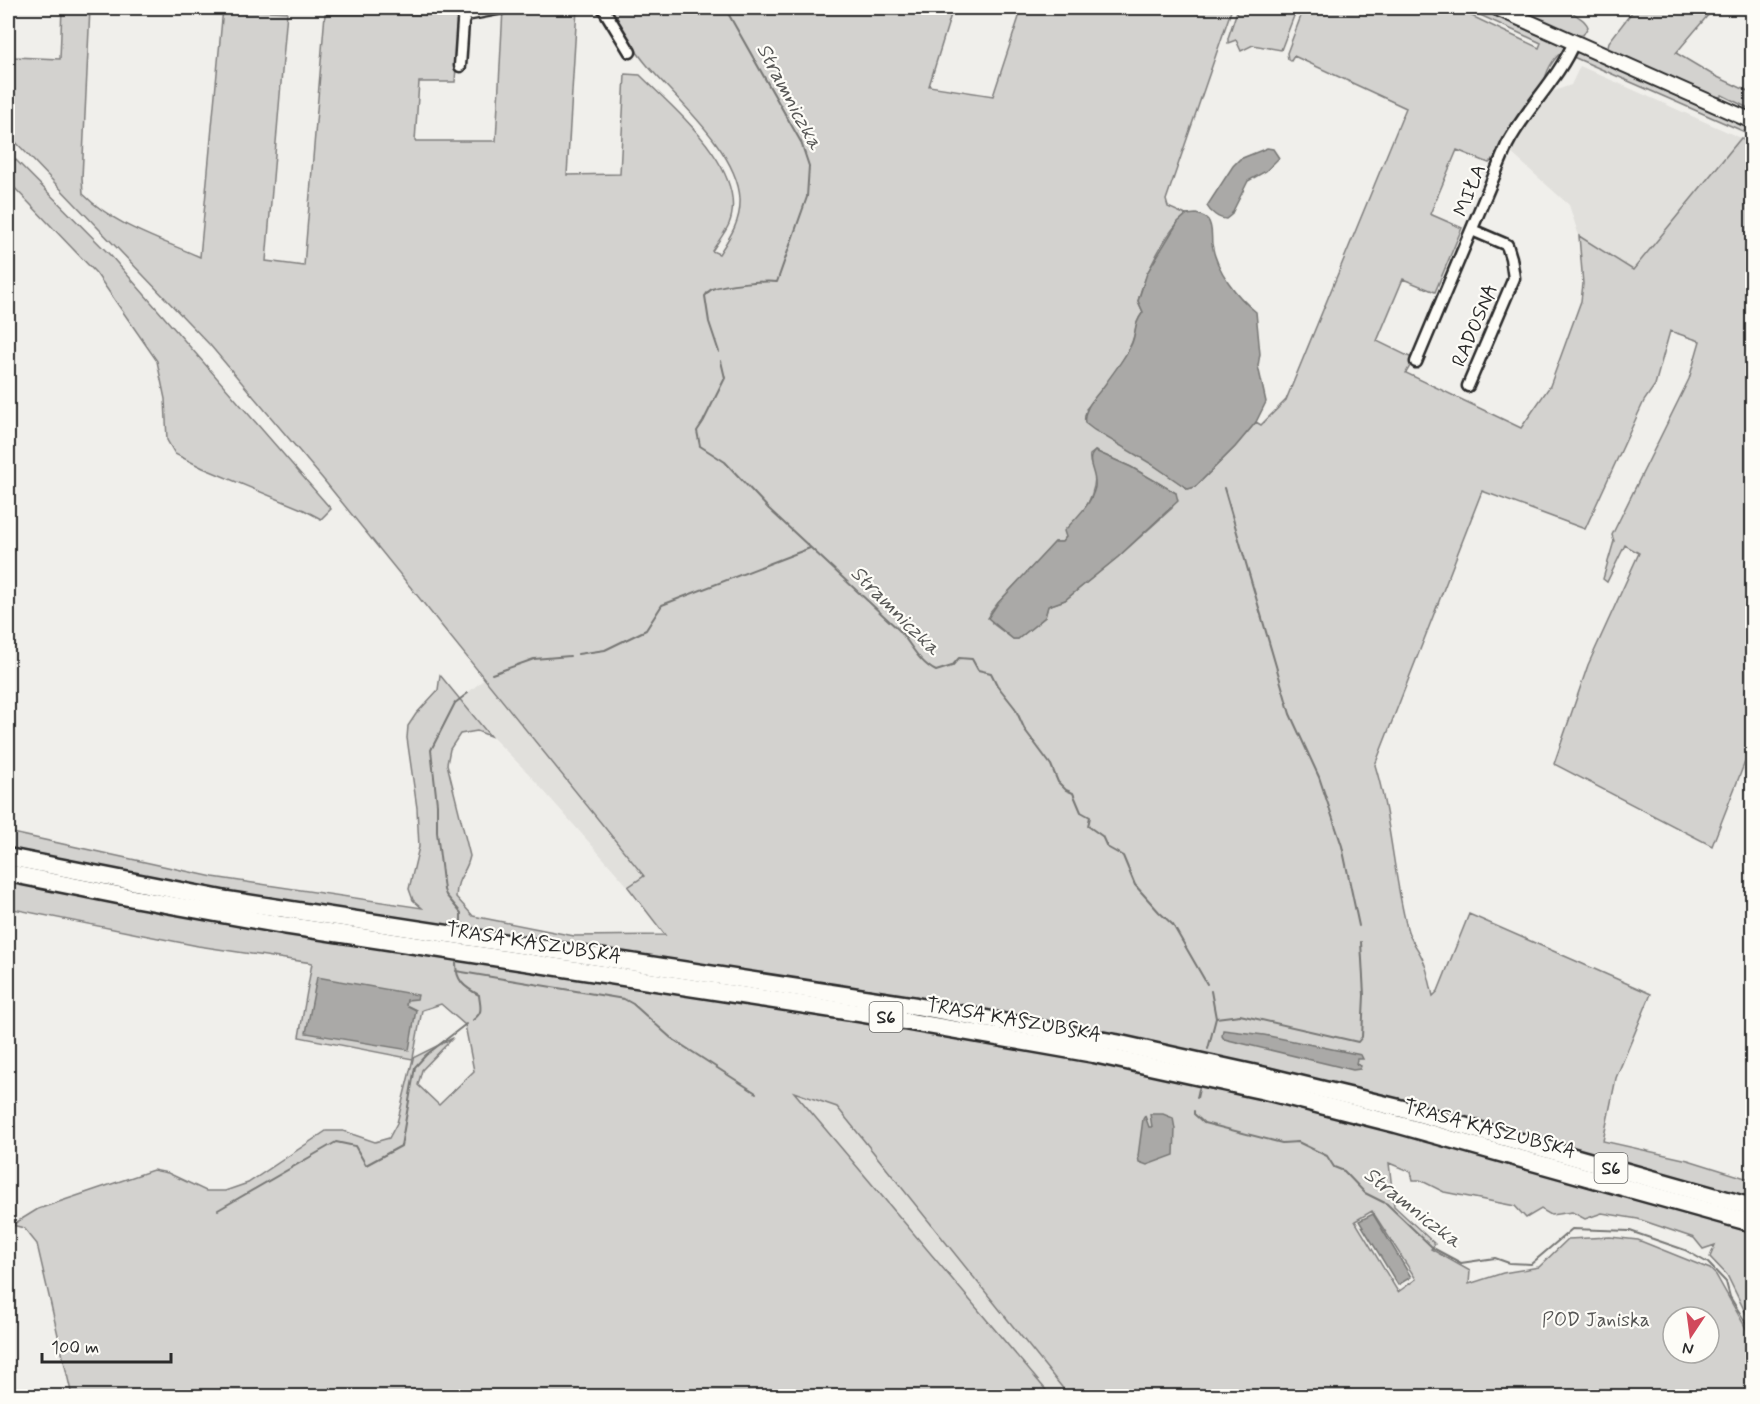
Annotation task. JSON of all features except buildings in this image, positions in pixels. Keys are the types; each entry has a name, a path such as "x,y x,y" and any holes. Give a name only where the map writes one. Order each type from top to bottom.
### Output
{"highway":[{"name":"TRASA KASZUBSKA","path":"8,857 227,900 916,1006 1127,1045 1403,1109 1752,1207"},
{"name":"TRASA KASZUBSKA","path":"8,873 294,926 893,1018 1094,1054 1265,1091 1384,1121 1752,1223"}],"main road":[{"path":"1497,8 1752,121"}],"street":[{"path":"460,66 463,22 466,15 503,8"},
{"path":"603,8 630,52"},
{"name":"MIŁA","path":"1416,362 1514,132 1558,72 1574,42"},
{"name":"RADOSNA","path":"1468,386 1514,274 1507,244 1472,230"}],"shaded area":[{"path":"1580,66 1741,138 1633,270 1579,236 1569,205 1509,151 1534,111 1554,91 1571,85"},
{"path":"1267,148 1273,149 1279,158 1266,171 1248,181 1231,215 1223,219 1212,213 1207,206 1233,166 1240,159"},
{"path":"1196,214 1210,223 1214,254 1222,273 1234,290 1256,312 1260,354 1258,366 1266,402 1256,422 1235,447 1195,487 1188,489 1094,430 1085,423 1085,417 1091,402 1103,388 1132,343 1136,325 1143,312 1138,301 1147,273 1178,222 1186,215"},
{"path":"1095,451 1131,467 1176,493 1178,501 1118,557 1065,600 1048,606 1045,617 1018,639 1013,639 988,618 998,603 1055,542 1062,542 1066,537 1064,531 1087,505 1095,487 1091,459"},
{"path":"496,669 798,1052 837,1107 845,1110 1086,1396 1028,1396 633,892 528,773 457,702"},
{"path":"317,977 418,995 417,999 407,1000 406,1005 416,1010 409,1050 306,1033"},
{"path":"1223,1030 1264,1035 1361,1055 1363,1059 1357,1059 1356,1064 1361,1066 1360,1069 1353,1070 1224,1039"},
{"path":"1150,1114 1163,1114 1173,1118 1174,1155 1147,1165 1139,1162 1138,1156 1145,1116 1149,1127 1152,1127"},
{"path":"1373,1214 1411,1277 1398,1285 1359,1221"}],"green space":[{"name":"POD Janiska","path":"8,8 12,8 14,57 60,59 62,8 90,8 83,194 109,215 154,238 200,257 223,8 287,12 266,261 304,266 325,14 456,15 459,19 455,82 419,82 415,141 496,141 503,9 577,8 567,175 620,174 625,74 640,75 705,142 719,162 729,183 733,204 729,224 712,251 719,254 734,228 740,207 737,181 729,163 718,145 689,110 647,65 608,8 953,8 929,86 993,96 1022,8 1232,8 1166,200 1168,207 1186,215 1171,232 1145,279 1138,301 1143,312 1128,350 1112,377 1086,409 1154,465 1188,489 1195,487 1256,422 1261,425 1286,400 1406,108 1294,56 1291,61 1288,59 1287,53 1304,8 1455,8 1539,48 1541,43 1465,8 1488,8 1553,37 1564,45 1564,51 1550,66 1544,85 1499,153 1489,163 1457,150 1430,214 1462,228 1435,292 1403,279 1377,341 1414,359 1406,373 1521,428 1550,386 1581,301 1583,284 1579,236 1633,270 1741,138 1752,142 1752,744 1712,846 1554,764 1588,665 1639,553 1625,545 1607,582 1603,579 1614,541 1612,535 1689,379 1700,341 1670,331 1655,385 1644,401 1585,529 1482,491 1375,765 1385,805 1407,928 1425,964 1433,996 1438,991 1469,914 1651,994 1616,1078 1603,1141 1688,1160 1752,1180 1752,1326 1727,1275 1710,1257 1715,1245 1703,1249 1694,1238 1638,1219 1602,1213 1585,1219 1572,1212 1551,1215 1541,1209 1526,1218 1515,1206 1444,1192 1420,1180 1413,1180 1411,1172 1389,1163 1394,1206 1435,1244 1431,1249 1470,1271 1469,1284 1503,1273 1539,1267 1568,1239 1610,1237 1638,1240 1710,1269 1716,1275 1752,1339 1752,1396 1069,1396 837,1107 794,1092 1051,1396 72,1396 37,1244 24,1228 12,1225 38,1209 153,1170 168,1173 206,1191 225,1191 248,1183 326,1131 343,1131 375,1142 389,1138 397,1123 413,1059 299,1037 312,963 198,946 8,908 8,832 213,877 422,908 413,900 409,889 419,847 417,808 407,738 408,726 438,690 440,675 490,736 477,731 460,734 450,749 447,764 470,856 458,884 456,897 473,916 574,936 665,935 628,887 644,876 323,479 210,345 8,134","holes":["1095,451 1131,467 1176,493 1172,508 1118,557 1065,600 1048,606 1045,617 1018,639 1013,639 992,623 990,613 1055,542 1062,542 1078,520 1088,504 1094,487 1095,475 1090,455","441,1004 465,1025 474,1071 439,1105 418,1085 422,1070 453,1038 413,1058 422,1010","1372,1211 1416,1279 1398,1292 1355,1221"]},
{"path":"1238,8 1297,8 1281,50 1253,45 1241,51 1236,40 1228,43"},
{"path":"1507,8 1569,8 1588,27 1583,35 1571,36"},
{"path":"1635,8 1714,8 1676,53 1713,75 1752,93 1752,110 1722,95 1720,97 1704,95 1607,50 1609,42"},
{"path":"1578,51 1752,125 1752,135 1571,56"},
{"path":"8,152 111,256 331,509 321,519 175,454 167,440 165,399 157,361 96,273 8,181"}],"waterway":[{"name":"Stramniczka","path":"719,352 709,322 705,296 712,289 726,286 777,282 807,197 809,166 801,142 725,8"},
{"name":"Stramniczka","path":"721,361 725,378 697,431 700,446 725,462 769,509 899,630 930,668 936,671 952,666 959,658 972,659 978,670 991,673 997,685 1015,708 1025,730 1051,765 1058,782 1073,793 1081,812 1090,817 1088,826 1102,836 1107,847 1123,856 1135,885 1173,925 1207,984"},
{"path":"1224,488 1290,714 1319,777 1342,846 1359,926"},
{"path":"578,654 605,650 646,630 662,605 810,548"},
{"path":"492,674 534,659 570,656"},
{"path":"461,925 461,913 444,890 431,750 455,703 468,693"},
{"path":"1216,1018 1240,1015 1358,1042 1362,1037 1364,995 1361,942"},
{"path":"456,963 459,979 479,995 480,1012 473,1020"},
{"path":"456,971 624,999 633,1004 671,1038 756,1093"},
{"name":"Stramniczka","path":"1208,1049 1216,1018 1211,991"},
{"path":"218,1210 336,1142 355,1146 366,1165 401,1146 415,1067 426,1055 466,1024"},
{"name":"Stramniczka","path":"1197,1098 1199,1089"},
{"name":"Stramniczka","path":"1194,1111 1194,1114 1204,1123 1282,1143 1298,1142 1327,1156 1334,1167 1344,1171 1365,1193 1387,1204 1433,1248 1461,1263 1495,1258 1509,1263 1531,1264 1572,1229 1630,1231 1685,1250 1708,1263 1726,1282 1730,1297 1752,1333"}]}
